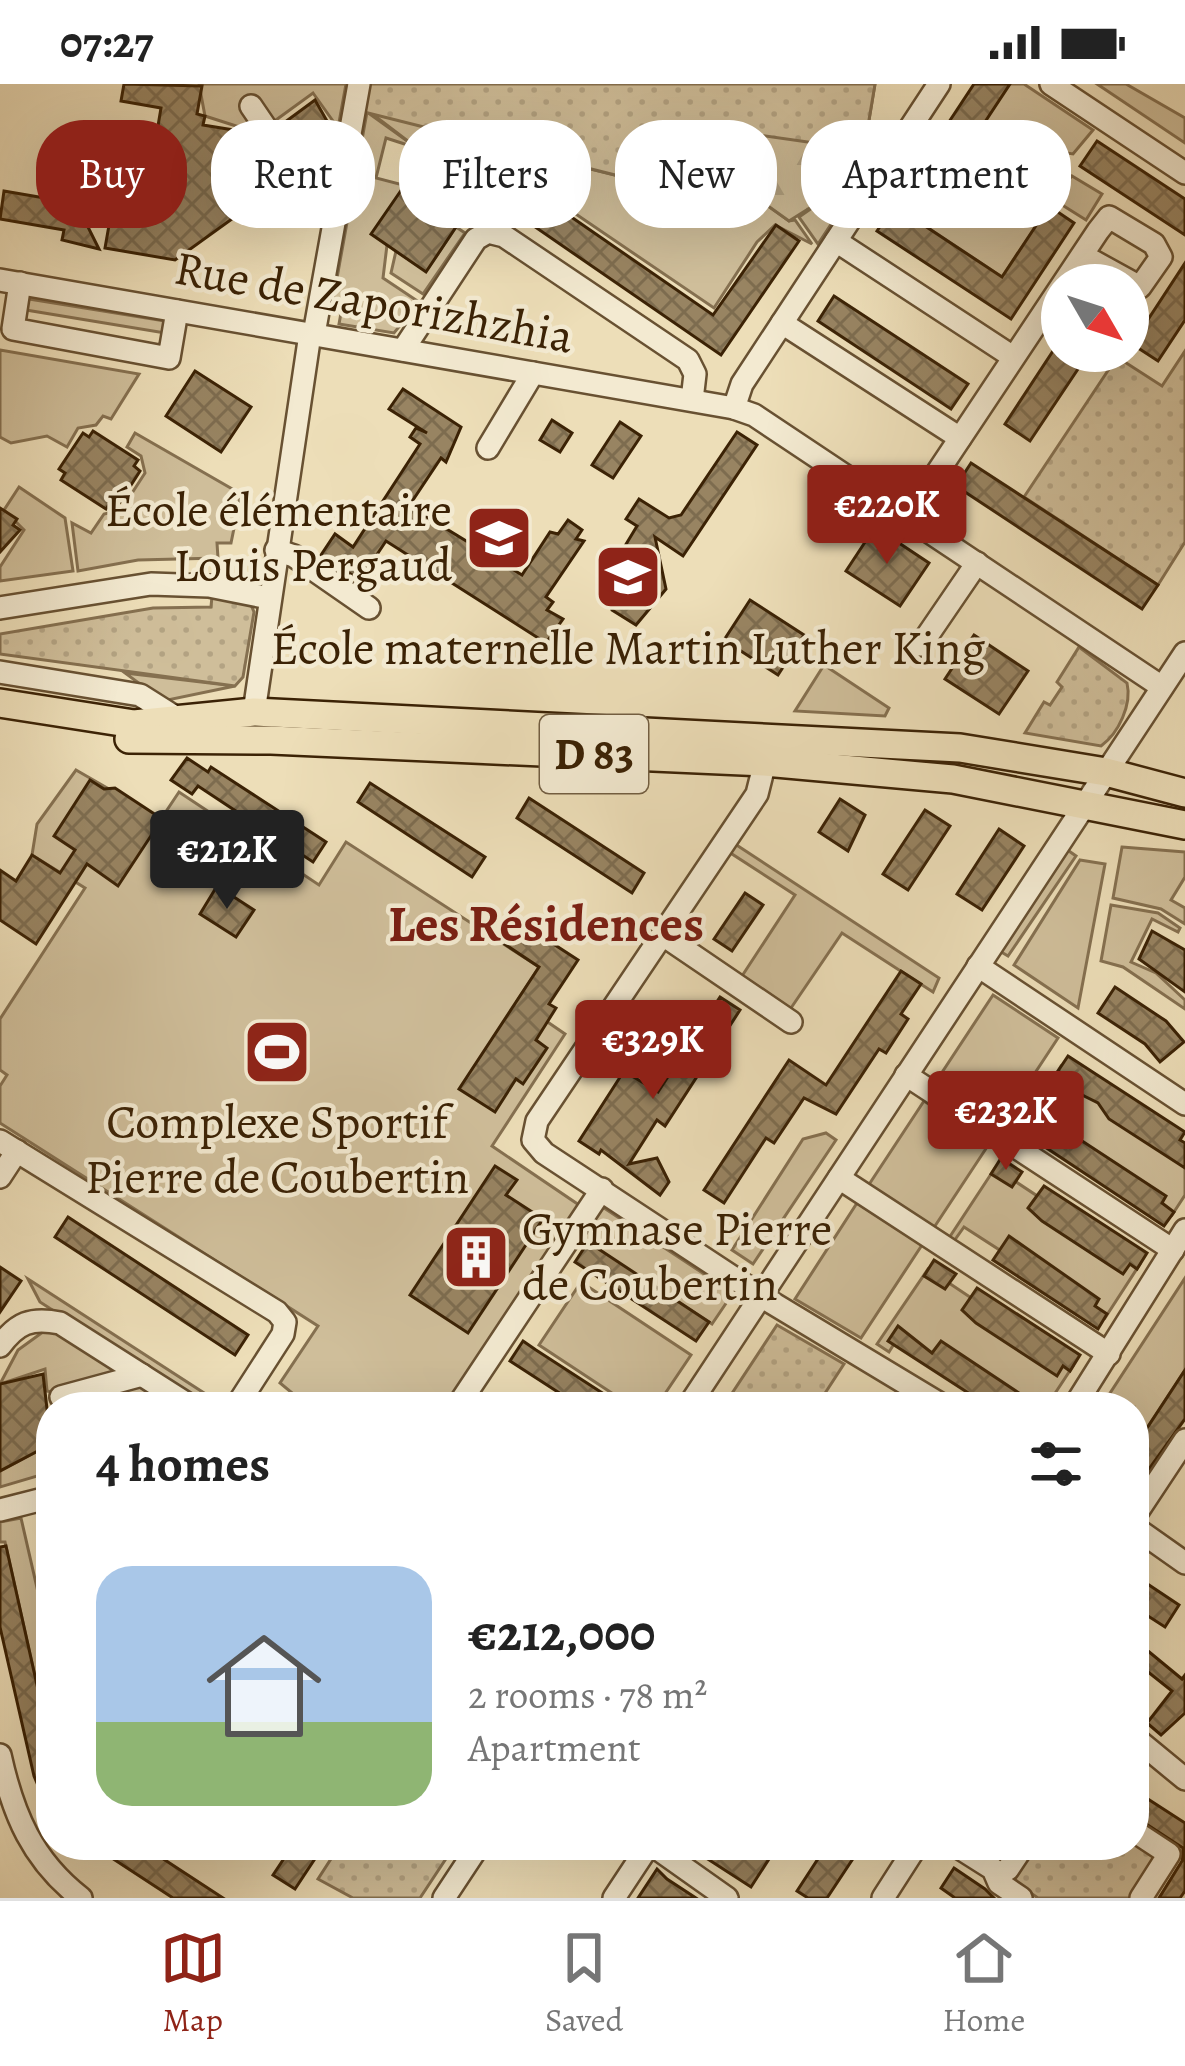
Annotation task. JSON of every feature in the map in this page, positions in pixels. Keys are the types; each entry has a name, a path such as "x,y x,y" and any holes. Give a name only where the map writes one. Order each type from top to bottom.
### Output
{"main road":[{"name":"D 83","path":"0,703 134,724 254,712 960,748 1106,772 1185,793"},
{"name":"D 83","path":"0,721 130,740 281,740 765,762 952,779 1185,826"}],"street":[{"path":"254,712 283,505 359,84"},
{"path":"734,408 742,384 939,84"},
{"path":"1052,84 1185,173"},
{"path":"250,106 260,120"},
{"path":"907,518 1013,357 1082,255 1109,217 1154,244 1161,257 1139,287 1082,255"},
{"path":"403,350 476,238 488,232 504,236 688,360 695,374 692,400"},
{"path":"836,241 1013,357"},
{"path":"10,281 13,329 169,358 177,310"},
{"name":"Rue de Zaporizhzhia","path":"10,281 734,408 801,446 1162,687"},
{"path":"782,322 960,438"},
{"path":"488,448 533,373"},
{"path":"277,545 369,608"},
{"path":"921,644 977,563"},
{"path":"0,608 179,583 268,598"},
{"path":"698,1392 1185,653"},
{"path":"0,672 140,695 178,719"},
{"path":"765,762 757,794 532,1133 544,1153 761,1296 920,1392"},
{"path":"663,935 791,1022"},
{"path":"978,967 1185,1104"},
{"path":"906,1076 1179,1240 1084,1392"},
{"path":"0,1178 9,1146 278,1312 285,1322 283,1334 246,1392"},
{"path":"838,1178 1109,1354"},
{"path":"468,1392 602,1189"},
{"path":"0,1346 13,1329 36,1318 59,1323 169,1392"},
{"path":"79,1392 142,1375"},
{"path":"1149,1494 1185,1440"},
{"path":"0,1510 36,1501"},
{"path":"1149,1538 1185,1563"},
{"path":"1149,1749 1185,1779"},
{"path":"0,1755 6,1809 36,1853"},
{"path":"1141,1898 1169,1854 1149,1841"},
{"path":"43,1860 81,1898"},
{"path":"444,1898 469,1860"},
{"path":"614,1898 640,1860"},
{"path":"672,1860 727,1898"},
{"path":"894,1894 910,1860"},
{"path":"976,1860 1021,1898"},
{"path":"997,1875 1014,1860"}],"green space":[{"path":"199,84 346,84 339,120 332,120 313,93 276,120 205,116"},
{"path":"352,84 875,84 869,120 801,120 801,141 777,138 777,120 615,120 615,175 591,169 591,120 399,121 360,111"},
{"path":"386,84 875,84 869,120 801,120 801,213 789,221 777,212 777,120 615,120 615,172 591,167 591,120 399,120 399,134 371,113"},
{"path":"1009,84 1024,84 1093,130 1073,154 1071,120 986,120"},
{"path":"1097,84 1126,84 1185,118 1185,143"},
{"path":"367,112 399,135 399,142 386,138 376,178 399,184 402,228 387,245 383,278 419,302 394,333 339,324 341,313 331,311 346,228 375,228 375,120 366,120"},
{"path":"591,169 615,175 615,228 772,228 757,242 714,308 591,224"},
{"path":"1071,177 1102,194 1086,220 1071,211"},
{"path":"777,212 795,220 812,244 777,226"},
{"path":"455,228 465,233 423,294 391,273 396,251 426,271"},
{"path":"807,228 829,228 818,244"},
{"path":"928,228 1034,228 1002,277"},
{"path":"29,299 165,321 165,333 26,310"},
{"path":"0,350 139,374 111,419 103,416 96,425 78,428 67,447 47,436 11,443 0,437"},
{"path":"1185,351 1185,542 1158,585 1024,497 1107,372 1140,372 1162,386"},
{"path":"135,433 241,494 231,543 217,543 218,558 138,560 78,571 72,523 91,533 104,514 121,510 145,473 141,456 127,447"},
{"path":"19,487 65,518 73,571 0,581 0,567 24,530 4,510"},
{"path":"212,596 251,605 254,612 243,677 235,686 0,654 0,634 153,608 211,607"},
{"path":"1079,647 1127,683 1128,700 1118,726 1101,746 1025,733 1044,702 1050,705 1062,687 1057,682"},
{"path":"824,665 889,708 885,716 795,711"},
{"path":"125,673 235,686 163,701"},
{"name":"Complexe Sportif Pierre de Coubertin","path":"76,770 161,819 179,792 319,885 346,842 539,967 517,1001 565,1034 492,1146 579,1205 456,1392 291,1392 280,1383 318,1326 0,1123 0,1086 7,1075 0,1070 0,1019 85,888 32,855 37,824"},
{"path":"735,844 939,978 933,992 842,933 791,1008 773,1006 766,992 742,976 795,895 729,852"},
{"path":"1122,847 1185,852 1185,877 1171,900 1185,908 1185,924 1161,909 1113,898"},
{"path":"1066,849 1076,856 1008,956 998,950"},
{"path":"1080,860 1105,864 1078,1008 1014,965"},
{"path":"1111,905 1158,913 1180,928 1178,932 1152,919 1131,962 1156,973 1185,1000 1185,1009 1123,967 1101,961"},
{"path":"993,995 1058,1038 1000,1126 935,1083"},
{"path":"1061,1066 1185,1148 1185,1195 1172,1215 1032,1124 1021,1139 1016,1136"},
{"path":"924,1101 989,1144 933,1229 868,1186"},
{"path":"826,1133 836,1140 753,1264 732,1250 803,1139"},
{"path":"995,1168 1140,1264 1105,1318 964,1227 954,1241 949,1238"},
{"path":"857,1203 922,1245 861,1338 795,1299"},
{"path":"598,1204 733,1293 712,1324 577,1237"},
{"path":"928,1269 1073,1366 1056,1392 991,1392 899,1336 889,1352 877,1344"},
{"path":"1185,1278 1185,1370 1149,1425 1149,1392 1111,1392"},
{"path":"28,1279 203,1392 179,1392 40,1302"},
{"path":"581,1282 691,1355 666,1392 610,1392 539,1345"},
{"path":"777,1325 844,1364 826,1392 733,1392"},
{"path":"47,1329 61,1330 126,1372 59,1392 47,1391 45,1369 0,1384 18,1350"},
{"path":"142,1381 158,1392 107,1392"},
{"path":"36,1452 36,1476 0,1487 0,1471"},
{"path":"21,1518 36,1584 36,1681 5,1542 0,1542 0,1522"},
{"path":"1149,1847 1156,1862 1133,1898 1038,1898 1016,1883 1015,1873 1023,1860 1149,1860"},
{"path":"330,1860 445,1860 420,1898 353,1898 318,1879"}],"building":[{"path":"124,84 202,86 197,114 205,116 203,125 211,126 211,228 219,228 175,260 105,248 109,228 187,228 187,120 159,120 161,108 121,101"},
{"path":"974,84 1010,84 986,120 950,120"},
{"path":"315,100 326,120 288,120"},
{"path":"1097,141 1185,199 1185,235 1080,166"},
{"path":"4,191 36,196 36,225 0,219"},
{"path":"399,193 399,228 455,228 426,272 371,234"},
{"path":"777,226 799,241 721,355 537,228 587,228 713,315"},
{"path":"52,228 88,228 99,249 62,240 64,230"},
{"path":"928,228 1002,277 1034,228 1071,228 1047,264 1041,264 1041,273 1011,319 877,231"},
{"path":"1185,263 1185,320 1158,361 1149,355 1149,318"},
{"path":"834,296 968,384 951,409 818,321"},
{"path":"1041,369 1076,372 1030,441 1005,424"},
{"path":"195,371 251,407 221,452 166,416"},
{"path":"403,389 461,427 446,462 441,458 409,506 522,575 550,532 558,534 568,520 582,530 576,539 584,541 546,597 553,602 547,610 563,619 546,643 386,541 360,580 321,555 335,534 353,547 420,444 410,437 416,428 427,433 389,409"},
{"path":"552,420 572,433 560,452 540,440"},
{"path":"620,422 641,436 613,478 592,465"},
{"path":"93,431 138,460 134,466 140,471 117,507 110,503 106,509 61,480 65,473 59,469 83,433 89,437"},
{"path":"737,432 757,445 683,556 655,537 666,589 636,625 612,610 605,579 637,526 626,519 639,499 669,518 681,515"},
{"path":"971,463 1158,585 1142,609 956,486"},
{"path":"0,508 17,519 13,525 20,530 0,552"},
{"path":"875,527 929,563 900,606 846,571"},
{"path":"750,600 804,635 778,675 724,640"},
{"path":"974,635 1028,671 999,714 945,679"},
{"path":"187,758 208,772 211,767 326,842 313,862 198,786 192,794 171,780"},
{"path":"90,780 104,789 115,788 162,819 118,886 87,864 36,944 0,920 0,870 16,881 32,855 60,873 75,850 54,836"},
{"path":"370,783 485,857 472,877 358,802"},
{"path":"529,798 644,873 632,893 517,818"},
{"path":"840,799 865,815 848,851 819,832"},
{"path":"925,810 950,826 908,890 883,874"},
{"path":"999,829 1024,846 982,910 957,894"},
{"path":"217,886 254,910 236,937 200,914"},
{"path":"745,893 763,905 732,951 714,939"},
{"path":"512,917 578,960 549,1004 556,1008 536,1040 547,1048 523,1084 516,1079 495,1112 459,1089 539,967 497,939"},
{"path":"1152,931 1185,950 1185,992 1139,959"},
{"path":"901,971 921,984 901,1014 908,1019 886,1053 879,1049 836,1114 804,1098 774,1143 766,1138 724,1203 704,1190 789,1060 826,1085"},
{"path":"1115,987 1166,1021 1184,1042 1160,1062 1145,1044 1098,1013"},
{"path":"720,997 740,1010 665,1126 657,1120 629,1164 657,1158 669,1182 660,1195 601,1150 599,1154 579,1141 624,1071 658,1092"},
{"path":"1068,1056 1185,1132 1180,1140 1185,1143 1185,1168 1109,1119 1098,1103 1066,1087 1071,1080 1058,1071"},
{"path":"1044,1116 1166,1196 1162,1203 1174,1212 1164,1226 1024,1133 1034,1119 1040,1123"},
{"path":"1001,1158 1022,1172 1012,1187 991,1174"},
{"name":"Gymnase Pierre de Coubertin","path":"495,1166 517,1180 506,1195 543,1219 468,1333 410,1295"},
{"path":"1044,1186 1147,1253 1137,1269 1130,1264 1123,1274 1042,1221 1028,1208"},
{"path":"68,1217 248,1335 235,1355 55,1237"},
{"path":"1009,1236 1099,1299 1095,1306 1107,1314 1098,1329 993,1260"},
{"path":"588,1242 709,1322 696,1341 575,1262"},
{"path":"934,1260 956,1274 945,1289 924,1276"},
{"path":"0,1267 21,1281 0,1312"},
{"path":"977,1288 1080,1355 1070,1371 1063,1366 1057,1376 976,1323 962,1310"},
{"path":"898,1326 932,1353 941,1341 1018,1392 967,1392 888,1341"},
{"path":"523,1341 601,1392 558,1392 510,1361"},
{"path":"1185,1370 1185,1419 1149,1469 1149,1425"},
{"path":"43,1374 45,1392 36,1392 36,1452 0,1471 0,1384"},
{"path":"6,1546 36,1681 36,1781 0,1627 0,1547"},
{"path":"1149,1585 1179,1605 1165,1627 1149,1617"},
{"path":"1149,1652 1182,1679 1185,1675 1185,1713 1161,1735 1149,1720 1172,1691 1149,1673"},
{"path":"1149,1800 1185,1823 1185,1891 1180,1898 1159,1898 1182,1861 1183,1848 1149,1826"},
{"path":"115,1860 165,1860 223,1898 173,1898"},
{"path":"283,1860 314,1860 295,1889 273,1875"},
{"path":"709,1860 768,1860 751,1887"},
{"path":"817,1860 852,1860 827,1898 808,1898 797,1891"},
{"path":"954,1868 994,1898 955,1898 941,1888"},
{"path":"657,1869 667,1879 696,1898 638,1898"}],"place":[{"name":"École élémentaire Louis Pergaud","path":"499,538"},
{"name":"École maternelle Martin Luther King","path":"628,577"},
{"name":"Complexe Sportif Pierre de Coubertin","path":"277,1052"},
{"name":"Gymnase Pierre de Coubertin","path":"476,1257"}],"district":[{"name":"Les Résidences","path":"546,924"}]}
